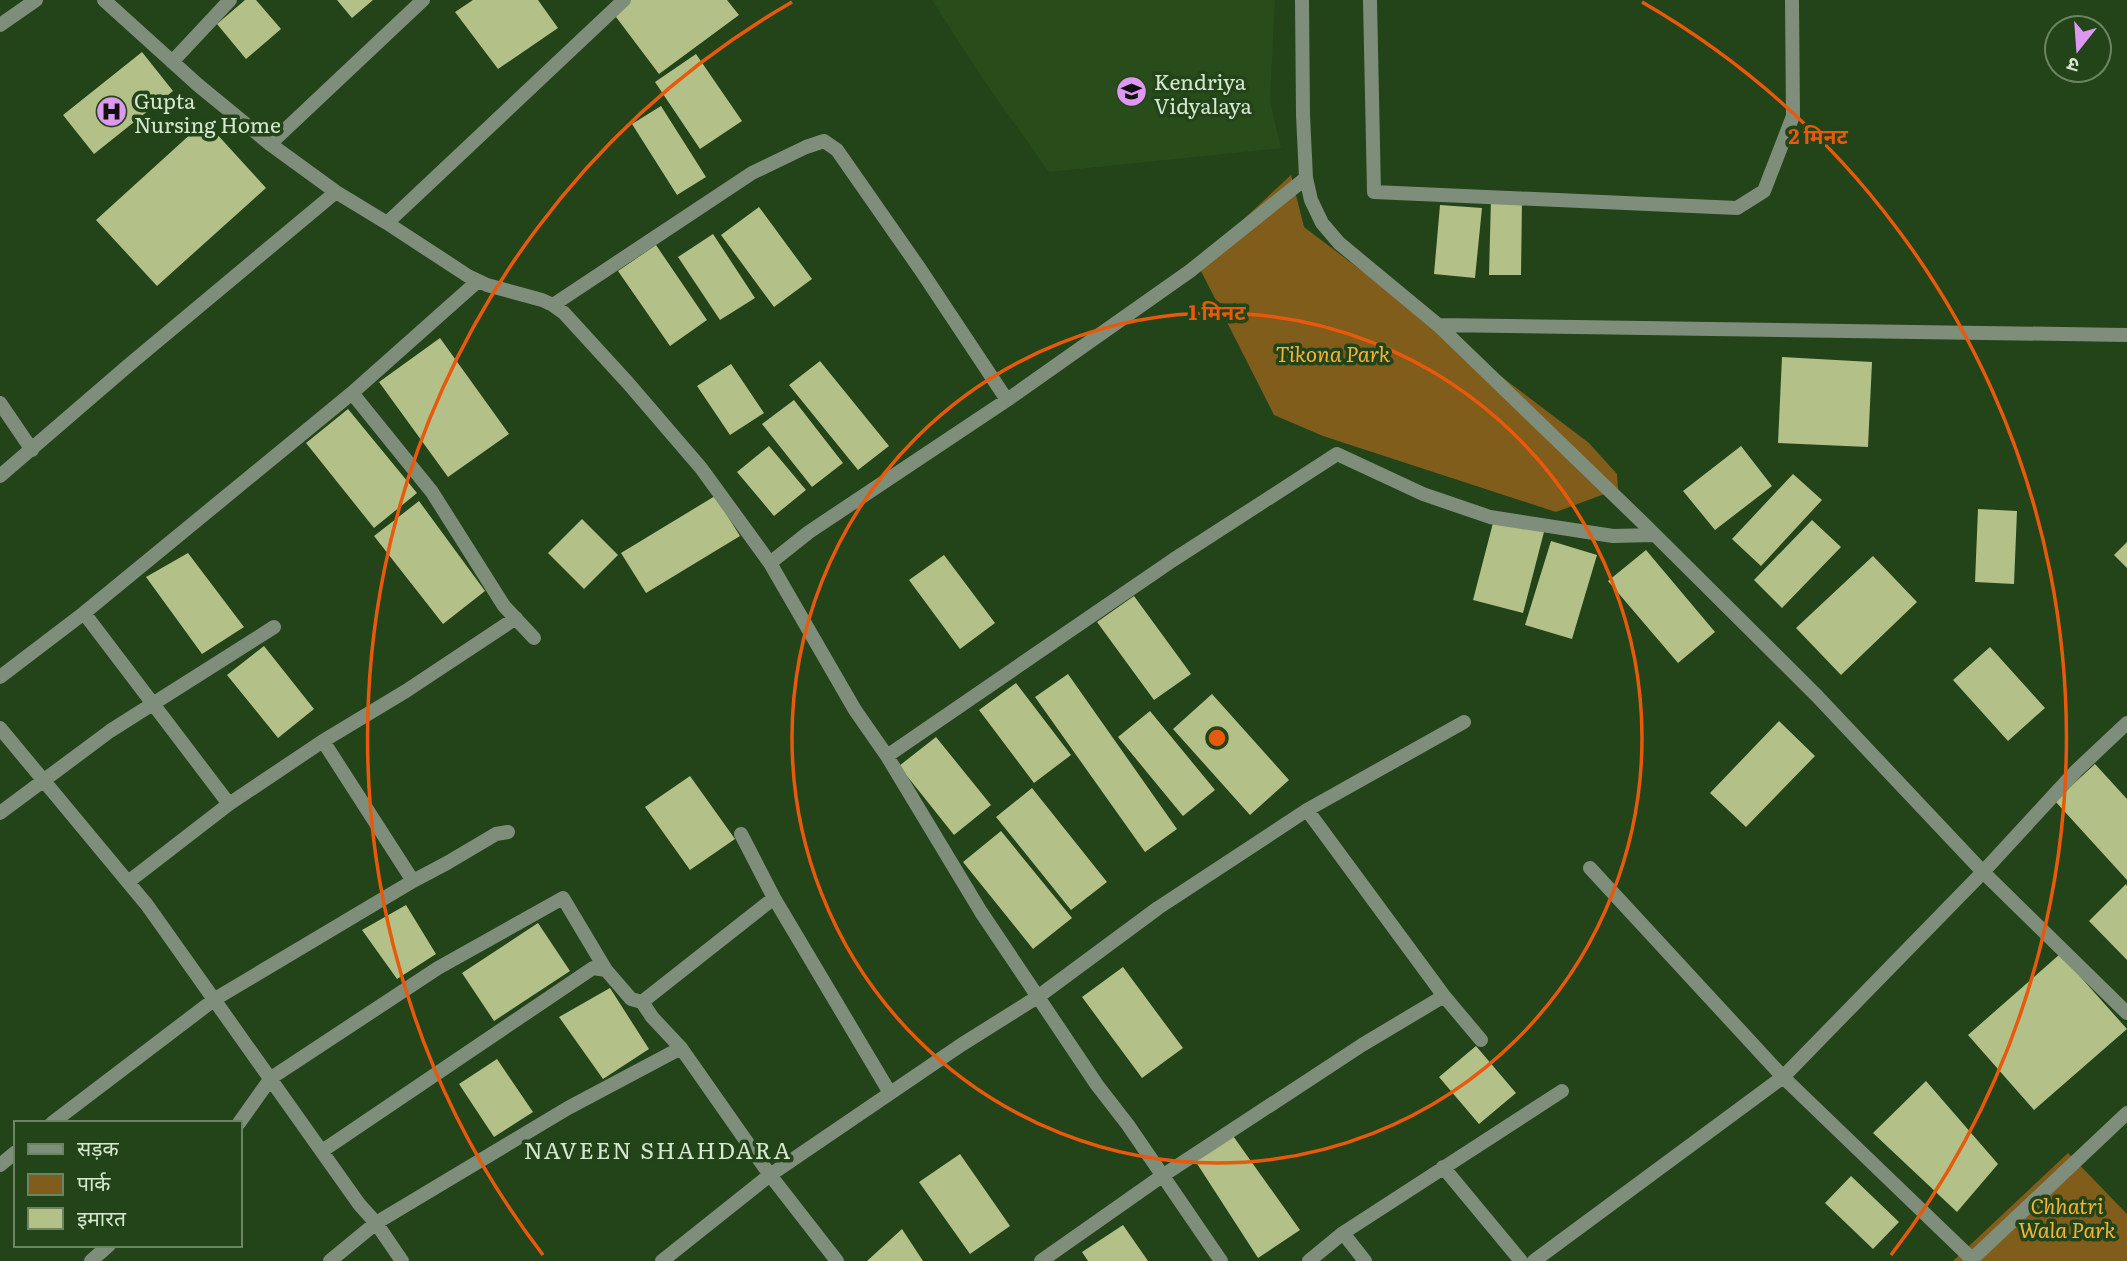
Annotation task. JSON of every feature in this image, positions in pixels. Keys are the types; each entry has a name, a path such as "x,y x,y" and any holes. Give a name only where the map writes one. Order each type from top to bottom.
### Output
{"street":[{"path":"0,25 36,0"},
{"path":"104,0 172,62 270,144 336,192 478,281 553,305 564,313 628,383 701,468 770,563 855,710 887,756 981,912 1097,1085 1128,1125 1221,1261"},
{"path":"172,62 230,0"},
{"path":"270,144 424,0"},
{"path":"387,223 624,0"},
{"path":"1302,0 1303,115 1307,178 1311,200 1322,223 1339,243 1438,325 1654,535 1816,696 1983,872 2127,1013"},
{"path":"1370,0 1374,192 1737,208 1763,191 1793,116 1792,0"},
{"path":"553,305 752,173 806,146 824,141 837,150 1007,400"},
{"path":"770,563 808,532 1007,400 1190,271 1307,178"},
{"path":"0,477 336,192"},
{"path":"0,677 84,612 352,393 478,281"},
{"path":"1438,325 2127,335"},
{"path":"352,393 432,492 504,606 534,638"},
{"path":"0,403 33,450"},
{"path":"887,756 1173,561 1336,454 1423,494 1490,517 1613,536 1654,535"},
{"path":"84,612 229,804"},
{"path":"128,882 229,804 516,618"},
{"path":"0,813 110,731 274,628"},
{"path":"662,1261 770,1175 1039,996 1158,908 1307,810 1464,722"},
{"path":"1534,1261 1783,1077 1983,872 2076,771 2127,723"},
{"path":"0,728 147,905 402,1261"},
{"path":"323,741 413,881"},
{"path":"1307,810 1444,996 1480,1040"},
{"path":"55,1121 215,999 413,881 496,834 508,832"},
{"path":"741,834 774,898 890,1093"},
{"path":"1590,868 1783,1077 1971,1260 2127,1113"},
{"path":"240,1121 271,1078 438,968 563,898 606,970 631,999 642,1002 681,1048 770,1175 837,1261"},
{"path":"642,1002 774,898"},
{"path":"323,1150 593,968 606,970"},
{"path":"1041,1261 1162,1176 1362,1045 1444,996"},
{"path":"330,1261 376,1223 568,1108 681,1048"},
{"path":"1309,1261 1343,1233 1562,1091"},
{"path":"0,1165 14,1154"},
{"path":"1444,1167 1521,1261"},
{"path":"1343,1233 1365,1261"},
{"path":"91,1261 107,1247"}],"shaded area":[{"name":"Kendriya Vidyalaya","path":"932,0 1275,0 1270,102 1281,148 1049,172 985,82"}],"green space":[{"name":"Tikona Park","path":"1291,175 1304,227 1589,443 1617,474 1618,489 1556,512 1323,436 1274,415 1201,271 1217,244"},
{"name":"Chhatri Wala Park","path":"2068,1153 2127,1214 2127,1261 1953,1261"}],"building":[{"path":"245,0 256,0 281,29 246,59 217,24"},
{"path":"337,0 373,0 352,18"},
{"path":"473,0 538,0 558,28 498,69 455,12"},
{"path":"630,0 727,0 739,15 659,74 613,13"},
{"path":"142,52 173,91 94,154 63,115"},
{"path":"696,54 742,121 700,149 655,82"},
{"path":"661,106 706,177 677,195 632,124"},
{"path":"205,121 266,188 157,286 96,220"},
{"path":"1491,198 1522,199 1521,275 1489,275"},
{"path":"1440,205 1482,208 1475,278 1434,274"},
{"path":"759,207 812,279 774,307 721,235"},
{"path":"713,234 755,298 720,320 678,257"},
{"path":"656,245 707,320 670,346 618,271"},
{"path":"440,338 509,434 448,477 379,382"},
{"path":"1782,357 1872,362 1868,447 1778,443"},
{"path":"820,361 889,446 858,470 789,385"},
{"path":"731,364 764,413 730,435 697,386"},
{"path":"794,400 843,463 812,487 762,424"},
{"path":"348,409 417,493 374,528 306,443"},
{"path":"769,446 806,490 774,516 737,472"},
{"path":"1741,446 1772,486 1715,530 1683,491"},
{"path":"1793,474 1822,500 1761,566 1732,539"},
{"path":"715,496 740,536 646,593 621,553"},
{"path":"419,501 485,591 443,624 374,536"},
{"path":"1978,509 2017,511 2014,584 1975,582"},
{"path":"582,519 618,555 584,589 548,553"},
{"path":"1494,519 1544,532 1523,613 1473,600"},
{"path":"1812,520 1841,547 1782,608 1754,580"},
{"path":"1551,541 1597,555 1572,639 1525,625"},
{"path":"2127,542 2127,568 2114,555"},
{"path":"1646,550 1715,632 1678,663 1608,581"},
{"path":"188,553 244,627 202,654 146,577"},
{"path":"944,555 995,623 960,649 909,580"},
{"path":"1873,556 1917,602 1841,675 1796,628"},
{"path":"1134,596 1191,674 1154,700 1097,622"},
{"path":"264,646 314,709 278,738 227,675"},
{"path":"1990,647 2045,708 2008,741 1953,680"},
{"path":"1068,674 1177,829 1145,852 1035,697"},
{"path":"1016,683 1071,755 1034,783 979,710"},
{"path":"1212,694 1289,780 1250,815 1173,729"},
{"path":"1150,711 1215,790 1183,816 1118,737"},
{"path":"1779,721 1815,756 1746,827 1710,793"},
{"path":"936,737 991,805 954,835 899,766"},
{"path":"2095,764 2127,799 2127,880 2055,801"},
{"path":"690,776 735,839 690,870 645,807"},
{"path":"1032,788 1107,882 1071,910 996,817"},
{"path":"1001,831 1072,918 1033,949 963,862"},
{"path":"2126,884 2127,886 2127,960 2089,921"},
{"path":"406,905 436,954 397,979 362,930"},
{"path":"538,923 570,971 494,1021 462,973"},
{"path":"2060,954 2127,1029 2034,1110 1968,1035"},
{"path":"1123,967 1183,1048 1142,1078 1082,997"},
{"path":"610,988 649,1049 603,1079 559,1017"},
{"path":"1476,1046 1516,1093 1479,1124 1439,1077"},
{"path":"497,1059 533,1112 494,1137 459,1084"},
{"path":"1926,1081 1998,1164 1957,1212 1873,1133"},
{"path":"1231,1133 1300,1230 1258,1258 1194,1159"},
{"path":"960,1154 1010,1226 970,1254 919,1182"},
{"path":"1851,1176 1899,1222 1873,1249 1825,1203"},
{"path":"1123,1225 1148,1261 1088,1261 1082,1252"},
{"path":"902,1229 923,1261 867,1261"}],"place":[{"name":"Kendriya Vidyalaya","path":"1131,92"},
{"name":"Gupta Nursing Home","path":"111,111"}],"district":[{"name":"NAVEEN SHAHDARA","path":"658,1149"}]}
